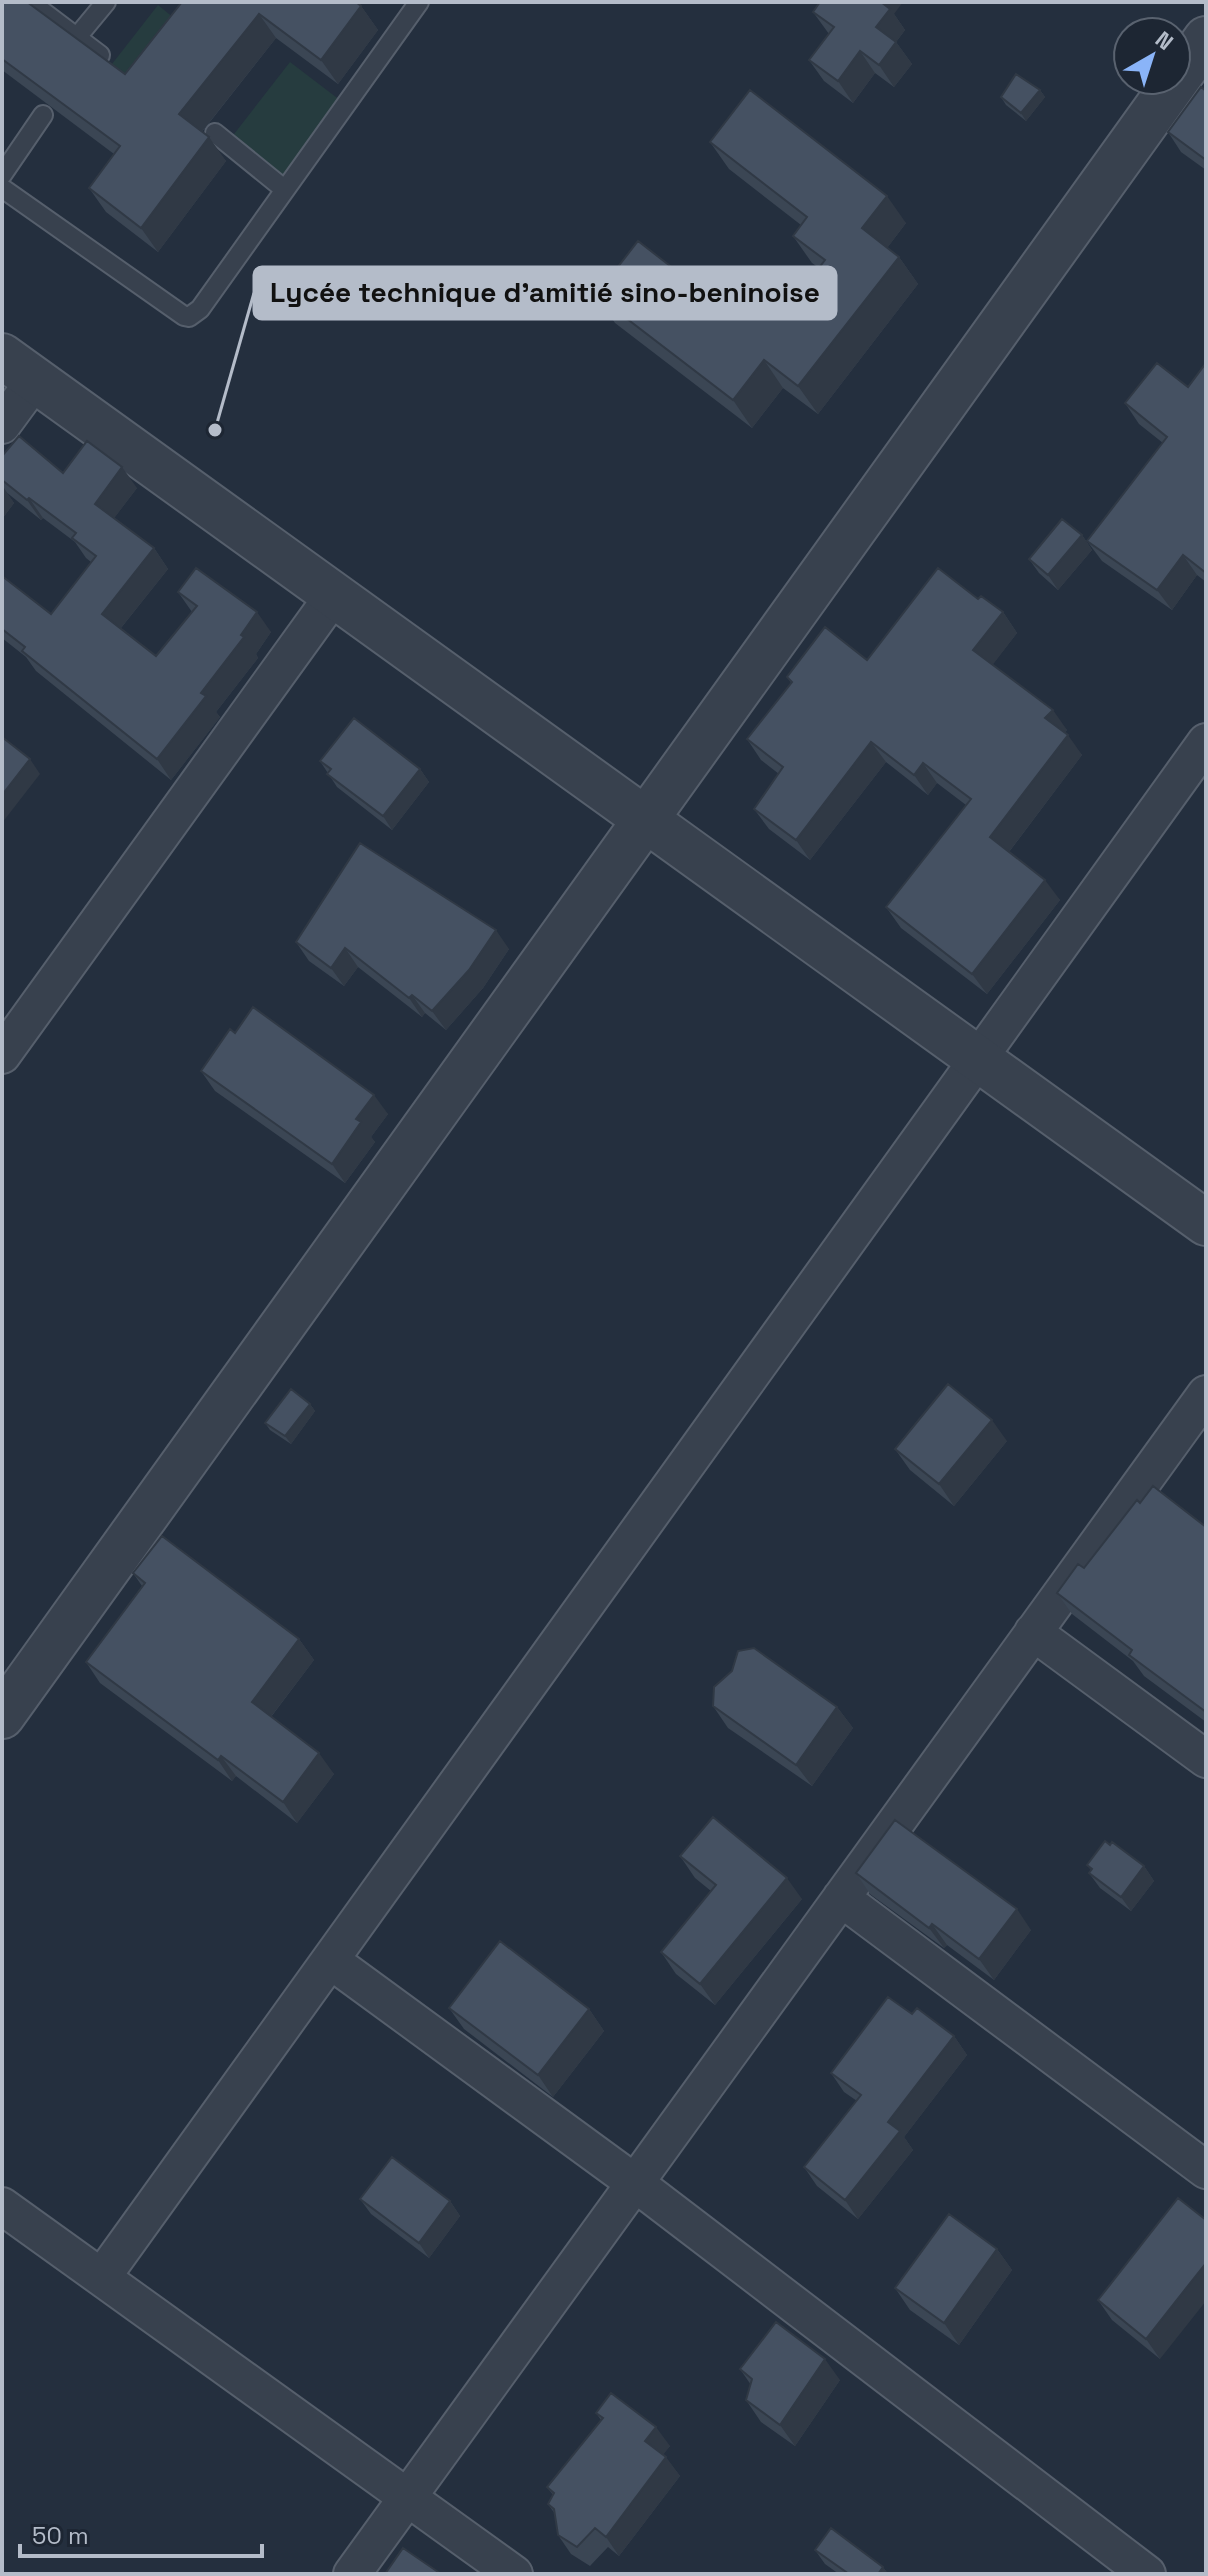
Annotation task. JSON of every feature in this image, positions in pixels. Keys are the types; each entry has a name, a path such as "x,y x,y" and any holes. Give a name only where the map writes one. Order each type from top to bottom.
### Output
{"street":[{"path":"2,1716 1206,39"},
{"path":"2,425 19,368 1206,1223"},
{"path":"2,1055 334,595"},
{"path":"102,2277 1206,742"},
{"path":"352,2574 1206,1394"},
{"path":"1033,1632 1206,1759"},
{"path":"841,1898 1206,2170"},
{"path":"330,1960 635,2183 1147,2574"},
{"path":"2,2206 514,2574"}],"lane":[{"path":"30,2 100,55"},
{"path":"77,37 106,2"},
{"path":"2,188 189,317 200,309 419,2"},
{"path":"2,175 43,115"},
{"path":"215,133 284,189"}],"green space":[{"path":"158,5 186,28 140,86 112,64"},
{"path":"290,62 353,110 294,186 231,138"}],"building":[{"path":"2,2 27,2 125,74 182,2 356,2 361,6 321,60 259,14 179,114 209,137 141,228 89,188 120,146 2,59"},
{"path":"820,2 881,2 890,9 876,27 896,42 879,65 860,51 838,81 809,60 834,27 813,12"},
{"path":"1016,74 1040,90 1021,113 1001,97"},
{"path":"1201,87 1206,91 1206,160 1168,132"},
{"path":"750,90 887,196 862,228 899,257 798,386 764,360 733,400 596,295 638,241 732,314 752,289 784,313 825,260 793,236 807,217 710,142"},
{"path":"1157,363 1188,387 1206,363 1206,573 1183,555 1157,590 1087,541 1167,437 1125,403"},
{"path":"19,436 63,473 87,441 122,467 95,504 154,548 102,614 156,656 197,606 178,592 196,568 257,612 241,635 244,637 201,693 206,696 157,759 22,651 25,647 2,629 2,576 51,614 96,556 72,538 76,533 2,480 2,456"},
{"path":"1062,519 1082,535 1048,575 1029,559"},
{"path":"938,568 978,599 981,596 1003,612 973,650 1053,710 1045,718 1068,735 990,837 1045,880 972,974 886,907 971,799 923,763 914,775 871,742 796,840 754,809 783,767 747,739 792,682 787,677 825,627 867,660"},
{"path":"354,718 420,769 383,816 327,774 331,769 320,761"},
{"path":"2,737 30,759 2,795"},
{"path":"360,843 496,930 469,970 432,1011 412,995 409,998 345,948 331,968 296,942"},
{"path":"253,1007 374,1095 356,1119 361,1122 332,1164 201,1071 230,1029 235,1033"},
{"path":"948,1384 992,1420 939,1484 895,1449"},
{"path":"291,1389 310,1404 285,1436 265,1423"},
{"path":"1153,1486 1206,1527 1206,1712 1129,1655 1132,1650 1057,1593 1078,1564 1084,1568 1137,1500 1140,1503"},
{"path":"162,1536 299,1639 252,1702 319,1753 283,1802 221,1756 218,1760 86,1662 145,1583 133,1573"},
{"path":"754,1648 837,1707 796,1765 713,1706 714,1687 732,1671 738,1651"},
{"path":"713,1817 787,1878 700,1984 661,1952 716,1885 680,1856"},
{"path":"895,1820 1017,1909 979,1959 932,1924 929,1928 856,1873"},
{"path":"1105,1841 1110,1845 1112,1842 1144,1866 1121,1897 1089,1873 1092,1869 1087,1865"},
{"path":"500,1941 589,2009 538,2075 449,2008"},
{"path":"888,1997 912,2014 917,2008 954,2036 888,2122 900,2131 845,2200 804,2167 861,2095 831,2073"},
{"path":"392,2157 450,2201 419,2243 360,2199"},
{"path":"1178,2198 1206,2220 1206,2263 1146,2339 1098,2300"},
{"path":"949,2214 997,2249 944,2323 895,2288"},
{"path":"776,2322 825,2359 780,2425 746,2400 752,2379 740,2369"},
{"path":"611,2393 656,2427 645,2441 666,2457 606,2537 595,2528 577,2547 558,2535 554,2509 548,2504 554,2493 547,2487 603,2418 596,2413"},
{"path":"831,2528 883,2567 878,2574 849,2574 815,2550"},
{"path":"403,2548 441,2574 385,2574"}],"place":[{"name":"Lycée technique d’amitié sino-beninoise","path":"215,430"}]}
